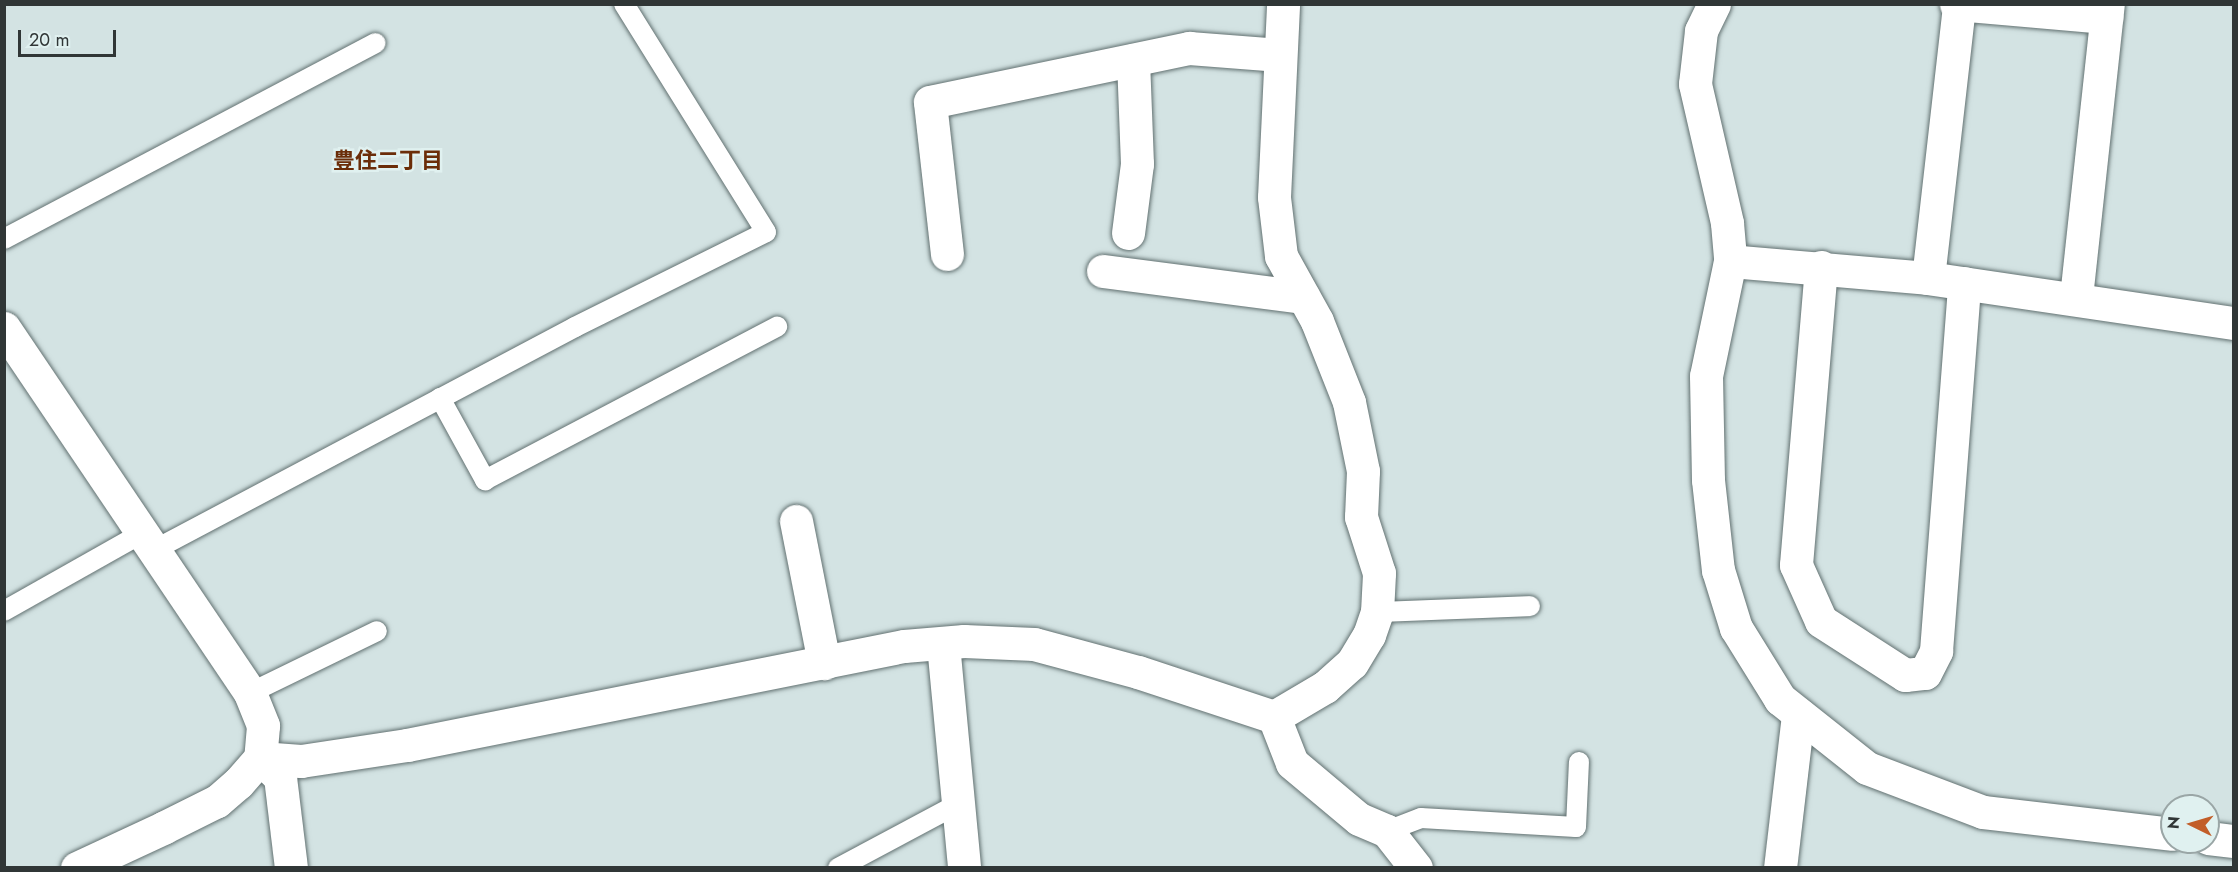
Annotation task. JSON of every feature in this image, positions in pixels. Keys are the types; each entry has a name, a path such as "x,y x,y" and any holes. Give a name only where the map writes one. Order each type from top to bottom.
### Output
{"street":[{"path":"260,758 301,761 407,745 904,646 1035,644 1138,672 1274,717 1325,687 1352,663 1370,635 1377,612 1379,573 1361,517 1363,471 1349,402 1304,297 1281,256 1274,197 1283,4"},
{"path":"1714,4 1701,31 1695,84 1726,223 1730,261 1706,376 1708,480 1718,570 1736,628 1780,699 1867,768 1983,812 2160,833"},
{"path":"1928,278 1957,5 2107,11 2076,297"},
{"path":"947,254 930,102 1189,48 1280,55"},
{"path":"1128,232 1137,164 1133,60"},
{"path":"1730,261 1821,267 1964,282 2076,297 2234,323"},
{"path":"1821,267 1796,565 1821,621 1905,675 1925,673 1936,651 1964,282"},
{"path":"1103,271 1304,297"},
{"path":"4,328 150,541 249,693 263,726 260,758 216,801 77,867"},
{"path":"796,521 824,663"},
{"path":"943,644 964,867"},
{"path":"1780,867 1798,714"},
{"path":"1274,717 1292,763 1359,819 1387,831 1416,867"},
{"path":"260,758 280,777 291,867"}],"lane":[{"path":"4,611 440,398 766,232 624,4"},
{"path":"4,239 375,43"},
{"path":"440,398 485,480 777,327"},
{"path":"1377,612 1530,606"},
{"path":"249,693 377,631"},
{"path":"1387,831 1421,818 1576,827 1579,762"},
{"path":"838,867 958,804"}],"district":[{"name":"豊住二丁目","path":"388,161"}]}
